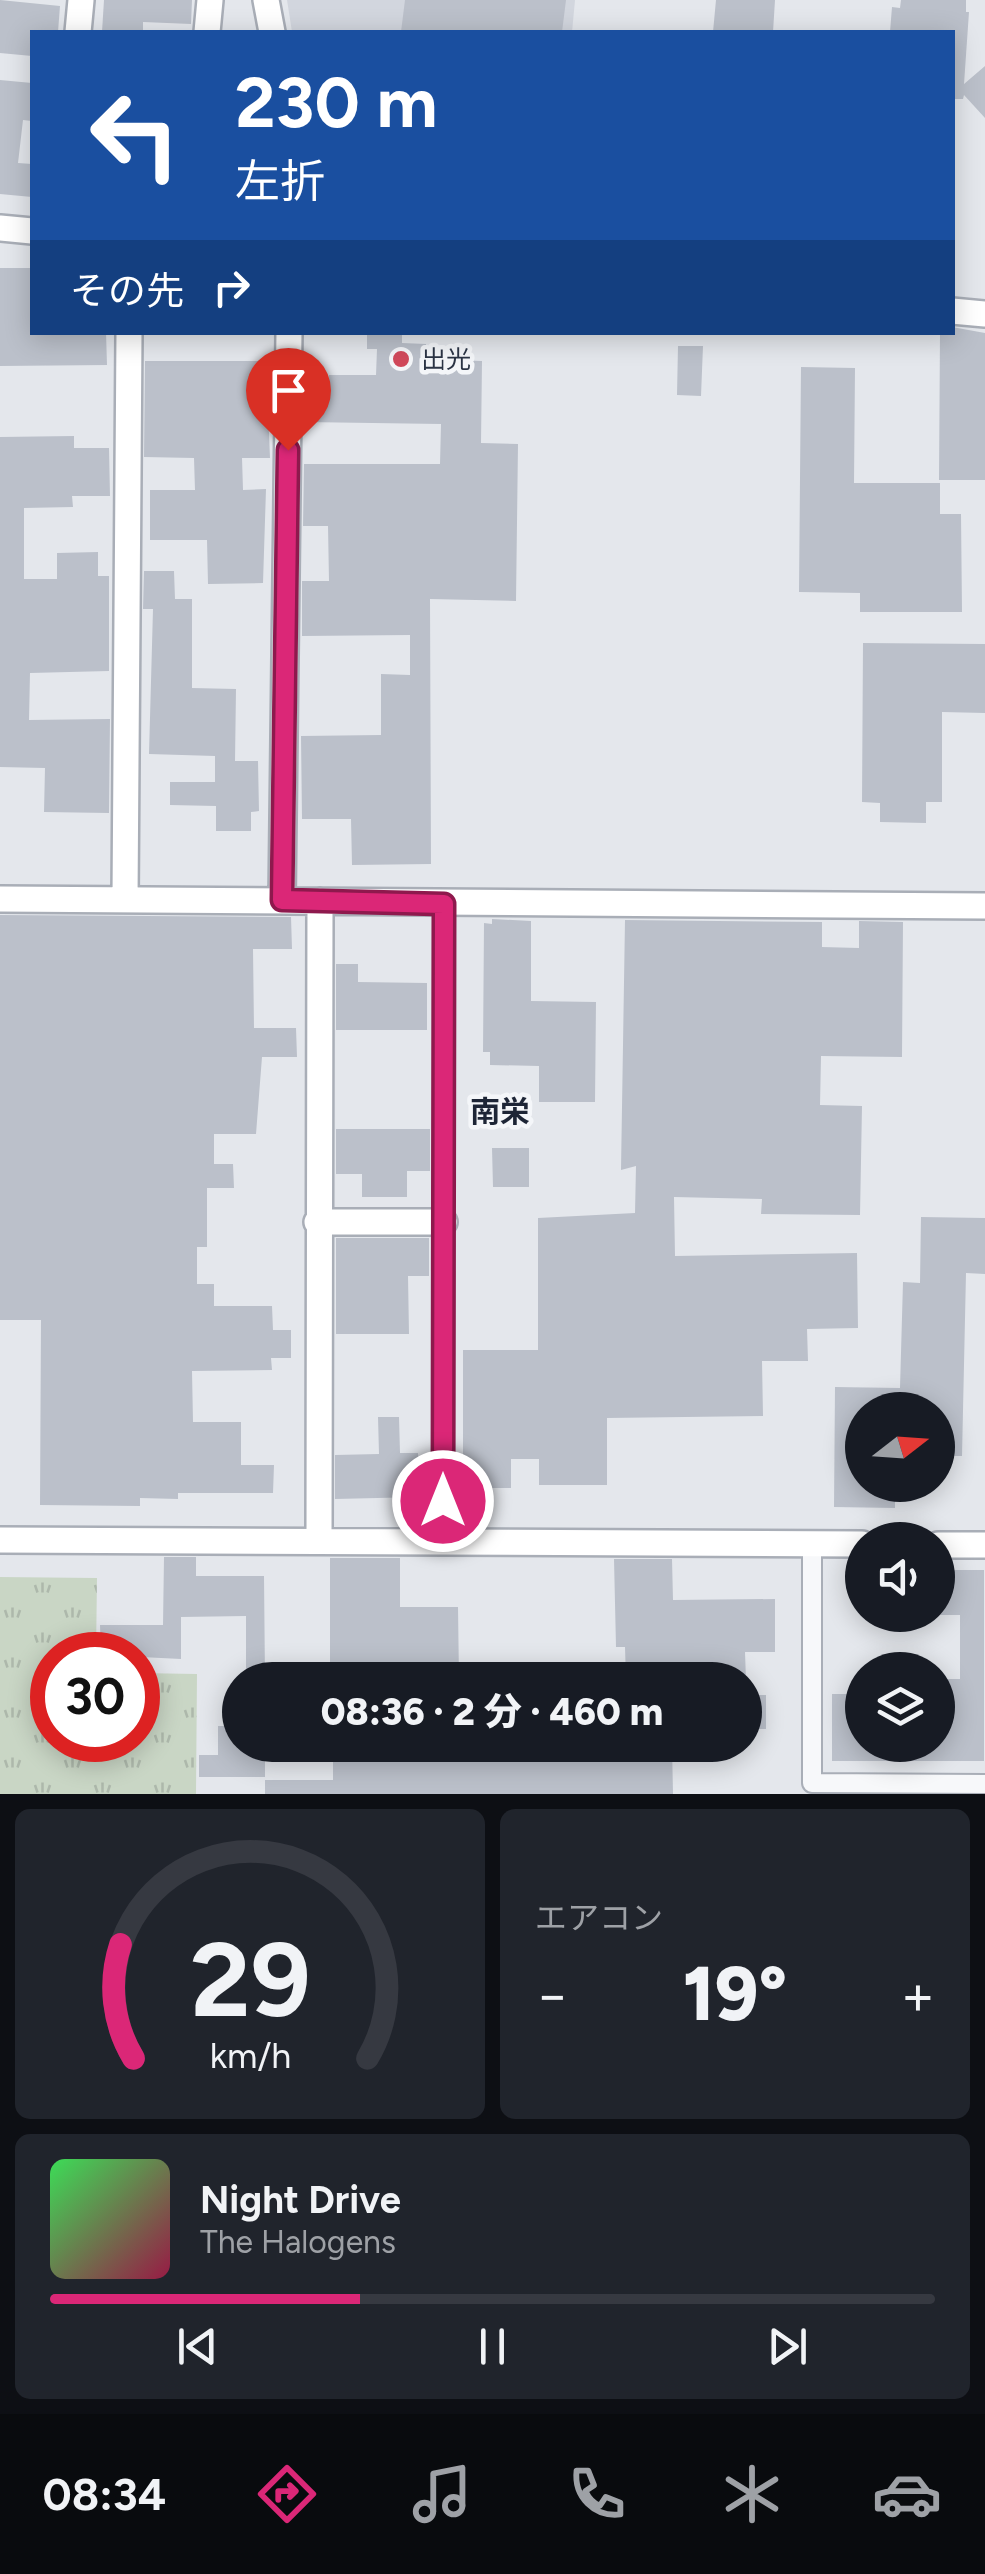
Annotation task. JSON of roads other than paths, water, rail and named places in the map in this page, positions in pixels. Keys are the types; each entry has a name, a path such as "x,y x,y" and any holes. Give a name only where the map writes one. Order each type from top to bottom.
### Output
{"street":[{"path":"78,30 81,0"},
{"path":"207,30 210,0"},
{"path":"266,0 272,30"},
{"path":"0,228 30,231"},
{"path":"955,311 985,314"},
{"path":"125,899 129,335"},
{"path":"282,900 289,335"},
{"path":"0,899 985,906"},
{"path":"319,1540 320,901"},
{"path":"443,1541 444,904"},
{"path":"317,1222 444,1222"},
{"path":"0,1540 845,1544"},
{"path":"812,1543 812,1783 985,1784"},
{"path":"955,1544 985,1545"}],"place":[{"name":"出光","path":"401,359"}],"district":[{"name":"南栄","path":"500,1111"}]}
